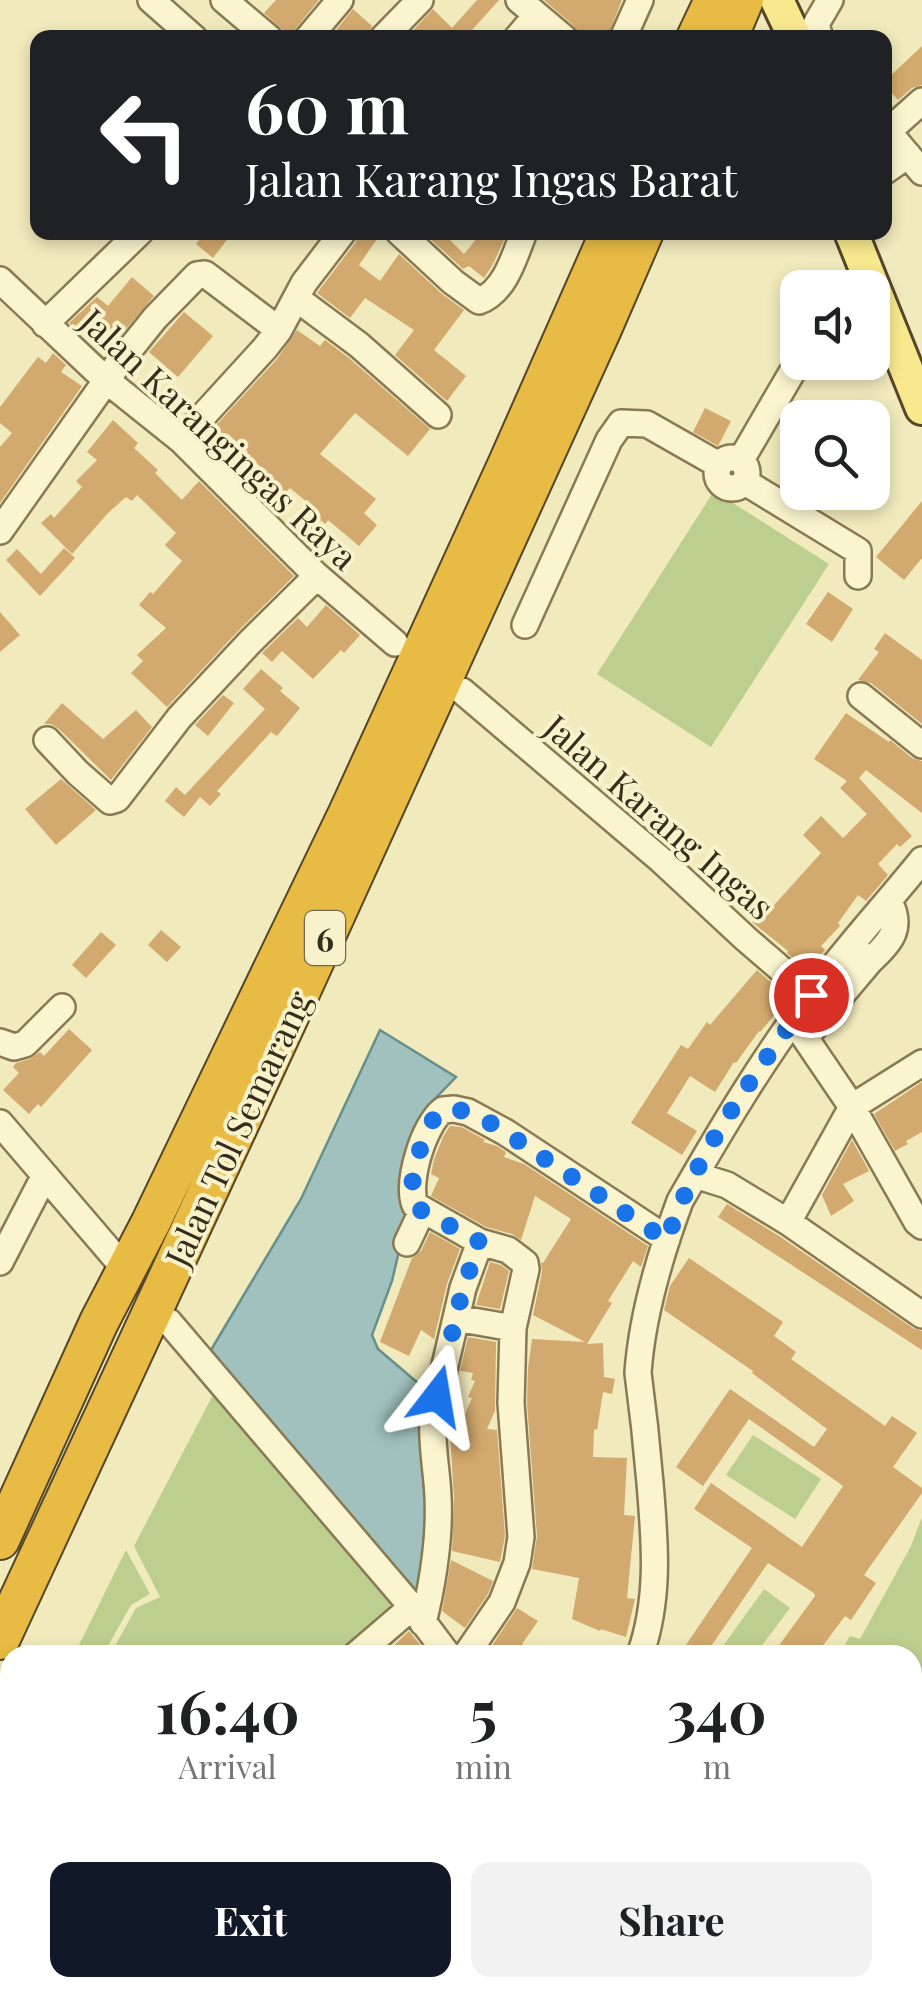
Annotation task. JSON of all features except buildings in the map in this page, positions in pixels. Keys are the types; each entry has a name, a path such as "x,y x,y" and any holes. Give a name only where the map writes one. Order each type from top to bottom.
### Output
{"highway":[{"path":"708,30 714,0"},
{"path":"713,30 744,0"},
{"name":"Jalan Tol Semarang","path":"0,1540 99,1322 348,813 606,240"},
{"name":"Jalan Tol Semarang","path":"0,1640 300,994 641,240"}],"main road":[{"path":"757,0 769,30"},
{"path":"777,0 816,24"},
{"path":"853,240 859,270"},
{"path":"875,240 922,357"},
{"path":"890,341 922,408"}],"street":[{"path":"151,0 185,30"},
{"path":"224,0 260,30"},
{"path":"315,30 340,0"},
{"path":"391,30 420,0"},
{"path":"627,30 640,0"},
{"path":"527,8 554,30"},
{"path":"892,127 922,100"},
{"path":"892,137 915,164"},
{"path":"45,324 132,240"},
{"path":"181,440 265,348 338,240"},
{"path":"408,240 479,301 492,294 505,276 521,240"},
{"path":"0,530 106,380 197,275 205,274 278,330"},
{"name":"Jalan Karangingas Raya","path":"0,280 106,380 181,440 317,576 394,643"},
{"path":"296,298 358,345 438,415"},
{"path":"735,469 787,380"},
{"path":"525,625 609,440 622,424 647,424 735,469 858,550 858,576"},
{"path":"47,740 110,801 117,799 180,718 317,576"},
{"name":"Jalan Karang Ingas","path":"462,691 661,860 811,995"},
{"path":"862,696 922,745"},
{"path":"643,1645 655,1582 639,1361 647,1314 680,1201 734,1108 861,954 889,901 922,860"},
{"path":"799,1028 811,995 861,954"},
{"path":"0,1042 14,1048 25,1044 62,1007"},
{"path":"799,1028 852,1107 922,1226"},
{"path":"788,1222 852,1107 922,1063"},
{"path":"473,1645 502,1602 521,1536 510,1402 513,1328 526,1269 525,1263 508,1250 480,1242 415,1205 411,1195 428,1126 444,1110 468,1112 505,1132 667,1240"},
{"path":"0,1123 125,1269"},
{"path":"695,1175 728,1185 788,1222 922,1315"},
{"path":"0,1262 44,1177"},
{"path":"407,1243 422,1211"},
{"path":"372,1645 418,1615 433,1583 438,1498 434,1418 463,1288 480,1242"},
{"path":"456,1318 513,1328"},
{"path":"169,1322 440,1645"}],"green space":[{"path":"714,491 829,564 711,747 597,674"},
{"path":"215,1391 395,1608 369,1645 116,1645 136,1608 160,1597 134,1546"},
{"path":"753,1435 821,1479 795,1519 726,1475"},
{"path":"922,1517 922,1645 845,1645 850,1636 860,1639 911,1546"},
{"path":"126,1550 150,1594 131,1605 109,1645 79,1645"},
{"path":"764,1589 790,1608 762,1645 724,1645"}],"water":[{"path":"380,1030 456,1077 431,1103 410,1160 406,1221 392,1281 372,1335 378,1349 425,1389 417,1418 435,1499 418,1599 211,1350 301,1199"}],"route":[{"path":"437,1396 463,1288 480,1242 422,1211 411,1195 428,1126 439,1112 468,1112 505,1132 667,1240 680,1201 734,1108 811,995"}]}
